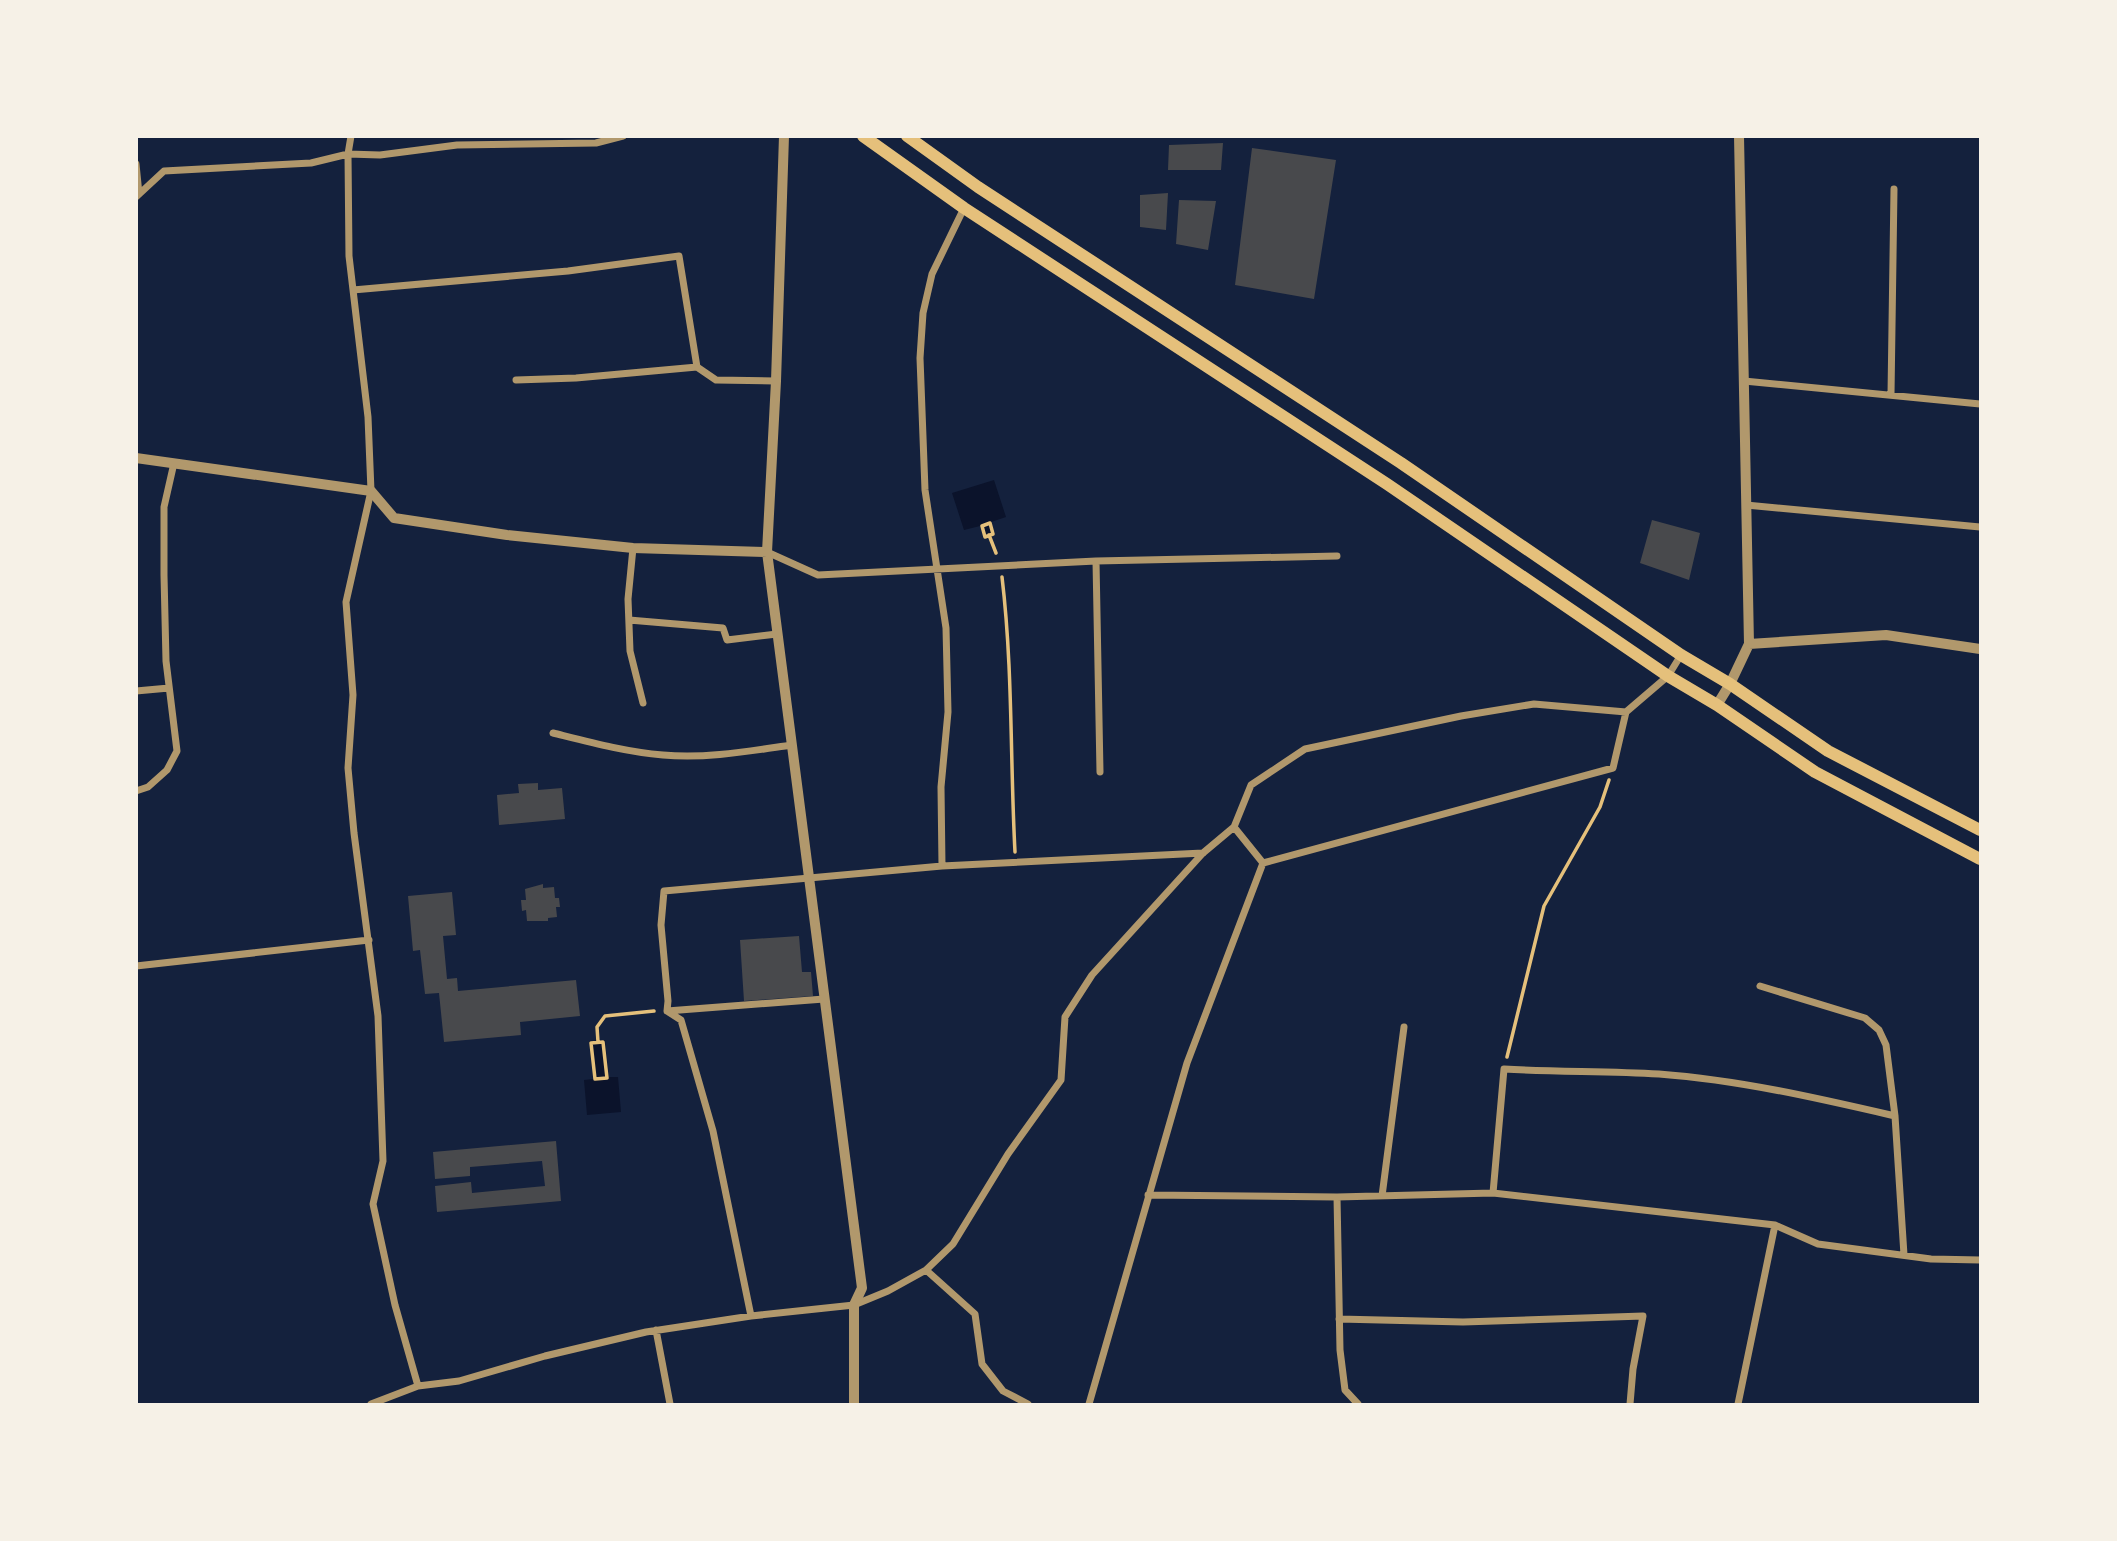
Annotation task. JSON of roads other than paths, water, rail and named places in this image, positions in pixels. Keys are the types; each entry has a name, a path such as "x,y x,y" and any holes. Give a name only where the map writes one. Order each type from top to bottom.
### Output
{"main road":[{"path":"863,136 964,208 1387,484 1668,676 1717,705 1815,772 1980,859"},
{"path":"907,136 990,194 1401,463 1681,654 1829,751 1980,830"}],"street":[{"path":"351,136 348,154 349,256 368,417 371,491 346,602 353,695 348,768 378,1016 383,1161 373,1204 395,1305 418,1386"},
{"path":"138,195 164,172 311,163 348,154 380,155 457,145 596,143 623,136"},
{"path":"784,136 767,552 862,1288 854,1306 854,1405"},
{"path":"1717,705 1749,644 1739,136"},
{"path":"136,164 138,195"},
{"path":"1891,395 1894,189"},
{"path":"942,866 940,787 948,712 946,628 925,490 920,358 922,324 932,274 964,208"},
{"path":"353,290 568,271 679,256 697,367"},
{"path":"516,380 576,378 697,367 716,380 776,381"},
{"path":"1744,381 1980,404"},
{"path":"136,458 371,491 394,517 507,535 633,548 767,552 818,575 1096,561 1337,556"},
{"path":"136,792 148,787 167,770 177,751 166,661 163,575 164,507 174,463"},
{"path":"1746,505 1980,527"},
{"path":"633,548 628,598 630,651 643,703"},
{"path":"1096,561 1100,772"},
{"path":"629,620 723,628 727,640 778,635"},
{"path":"1749,644 1886,635 1980,649"},
{"path":"1263,863 1613,768 1626,712 1668,676 1681,654"},
{"path":"136,691 169,688"},
{"path":"371,1405 418,1386 459,1381 545,1356 656,1330 751,1316 854,1306 888,1291 926,1270 953,1244 1008,1154 1062,1080 1065,1017 1092,975 1203,853 1234,827 1251,785 1305,749 1461,716 1534,704 1626,712"},
{"path":"553,733 616,749 664,755 697,756 792,745"},
{"path":"1234,827 1263,863"},
{"path":"667,1011 661,925 664,891 942,866 1203,853"},
{"path":"1089,1405 1187,1063 1263,863"},
{"path":"136,966 369,940"},
{"path":"1760,986 1865,1018 1880,1030 1886,1045 1895,1116 1904,1255"},
{"path":"667,1011 824,999"},
{"path":"667,1011 681,1020 713,1131 751,1316"},
{"path":"1382,1196 1404,1027"},
{"path":"1493,1193 1504,1069 1658,1074 1725,1082 1804,1095 1895,1116"},
{"path":"1148,1195 1337,1197 1493,1193 1775,1225 1818,1244 1931,1259 1980,1261"},
{"path":"1337,1197 1339,1320 1345,1390 1358,1405"},
{"path":"1738,1405 1775,1225"},
{"path":"926,1270 975,1314 982,1364 1003,1391 1028,1405"},
{"path":"1339,1320 1463,1322 1643,1316 1633,1369 1630,1405"},
{"path":"656,1330 670,1405"}],"water":[{"path":"994,480 1006,517 991,522 995,535 984,538 980,526 964,530 952,493"},
{"path":"605,1040 609,1077 618,1077 621,1112 587,1115 584,1080 593,1079 589,1041"}]}
